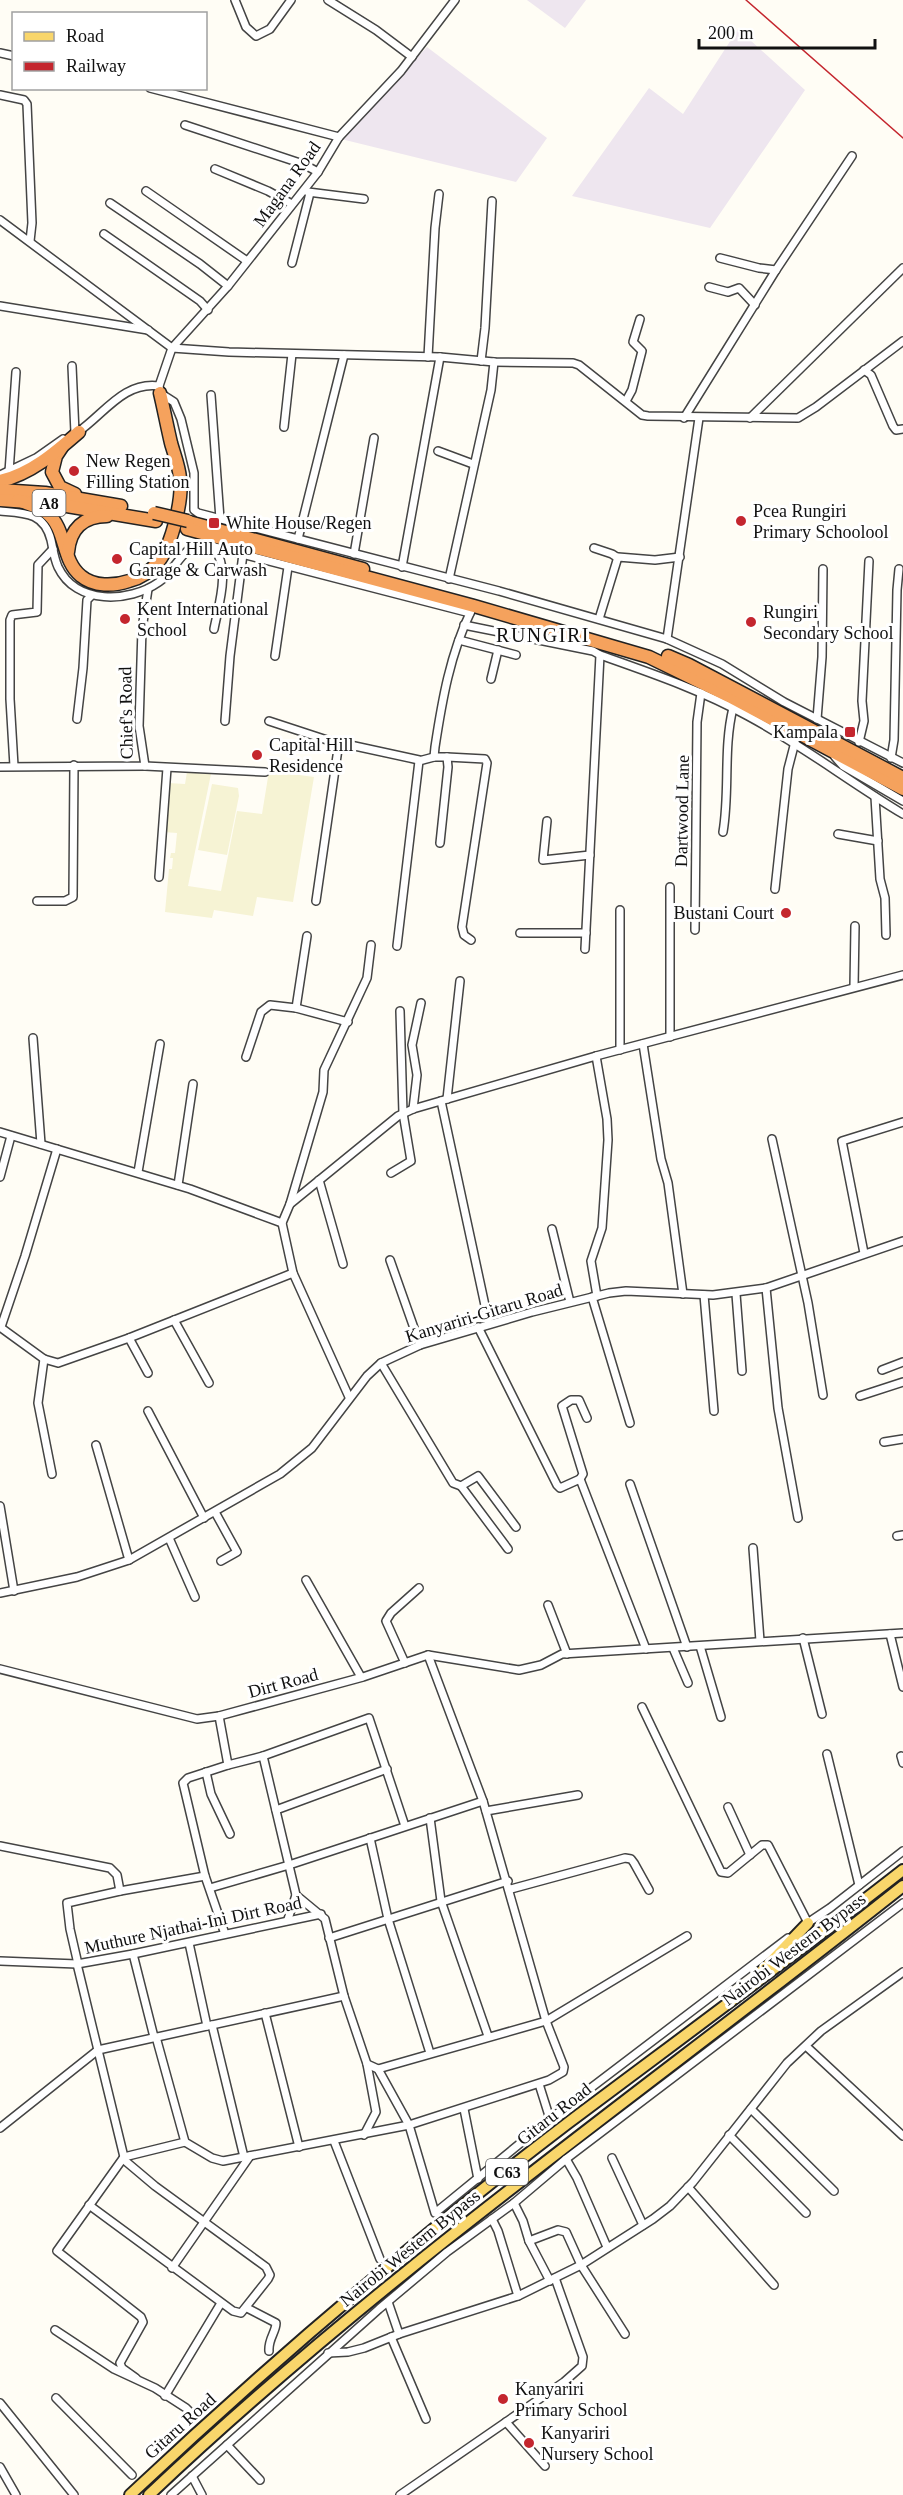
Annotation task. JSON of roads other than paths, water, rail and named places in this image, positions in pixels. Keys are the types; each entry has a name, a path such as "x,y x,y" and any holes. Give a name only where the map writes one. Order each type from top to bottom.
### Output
{"highway":[{"path":"18,500 39,508 54,520 70,562 82,578 120,590 141,576 158,562 166,546 178,508 180,478 160,390"},
{"path":"4,476 24,472 62,447 77,433"},
{"path":"62,447 56,456 52,472 60,487 130,512"},
{"name":"A8","path":"0,490 82,499 639,645 689,665 903,778"},
{"name":"A8","path":"0,500 18,500 98,511 130,512"},
{"path":"70,562 69,540 78,525 95,517 130,512"},
{"name":"A8","path":"187,525 472,610 649,657 729,696 903,789"}],"main road":[{"name":"Gitaru Road","path":"130,2495 305,2337 405,2254 567,2124 705,2022 903,1870"},
{"name":"Nairobi Western Bypass","path":"149,2495 273,2380 364,2314 542,2164 903,1886"},
{"path":"705,2022 767,1967 808,1923"}],"street":[{"path":"235,0 246,27 256,36 270,28 291,0"},
{"path":"328,0 376,30 412,57"},
{"name":"Magana Road","path":"160,390 172,348 228,286 292,204 307,192 339,137 412,57 455,0"},
{"path":"158,90 339,137"},
{"path":"0,95 24,100 27,104 32,223 30,241"},
{"path":"185,125 303,164 318,172"},
{"path":"684,418 776,270 852,156"},
{"path":"215,170 268,191 292,204"},
{"path":"146,190 248,261"},
{"path":"292,263 307,192 364,199"},
{"path":"428,357 439,194"},
{"path":"481,361 492,201"},
{"path":"110,203 191,257 228,286"},
{"path":"0,220 172,348 292,354 440,357 494,362 573,363 579,365 642,415 684,418 792,419 802,416 903,341"},
{"path":"104,234 200,301 208,310"},
{"path":"720,258 776,270"},
{"path":"750,418 903,268"},
{"path":"709,288 728,292 739,288 754,305"},
{"path":"0,306 148,330"},
{"path":"626,401 632,390 642,351 633,341 640,319"},
{"path":"284,427 292,354"},
{"path":"298,539 344,355"},
{"path":"402,567 440,357"},
{"path":"449,579 491,390 494,362"},
{"path":"72,366 77,433"},
{"path":"864,370 871,375 893,426 896,430 903,429"},
{"path":"4,476 16,372"},
{"path":"0,475 4,476 77,433 128,391 141,385 160,390 174,402 181,419 194,473 194,510 198,513 667,639 722,664 859,742 903,763"},
{"path":"211,395 220,519"},
{"path":"667,639 699,418"},
{"path":"354,555 374,438"},
{"path":"438,451 473,464"},
{"path":"0,511 19,513 41,520 47,527 60,571 79,590 91,596"},
{"path":"77,719 87,600 91,596 120,590 148,589 170,573 188,549 195,545 213,546 288,567 472,610 464,625 448,675 434,757"},
{"path":"213,546 221,557 223,570 214,629"},
{"path":"594,548 618,558 628,556 655,560 680,557"},
{"path":"14,766 10,699 10,620 12,615 37,612 39,561 53,549"},
{"path":"225,721 230,656 243,554"},
{"path":"599,619 618,558"},
{"path":"859,742 864,721 862,701 869,561"},
{"path":"274,656 288,567"},
{"path":"817,719 822,657 823,569"},
{"path":"891,758 894,740 899,569"},
{"name":"Chief's Road","path":"0,767 145,766 139,726 142,628 148,589"},
{"path":"464,625 593,651 701,693 795,742 903,814"},
{"path":"459,640 516,655"},
{"path":"491,679 498,650"},
{"path":"585,949 600,655"},
{"name":"Dartwood Lane","path":"695,930 697,722 701,693"},
{"path":"723,832 728,805 726,742 733,708"},
{"path":"269,721 339,742 419,760 434,757 485,759 487,763 462,927 464,935 471,940"},
{"path":"316,901 339,742"},
{"path":"775,889 788,769 795,742"},
{"path":"830,751 843,766"},
{"path":"440,843 447,790 447,757"},
{"path":"397,946 419,760"},
{"path":"824,762 843,766 903,801"},
{"path":"37,901 65,901 73,897 74,765"},
{"path":"145,766 264,772"},
{"path":"159,878 166,768"},
{"path":"875,797 880,879 885,898 886,935"},
{"path":"547,821 543,860 590,855"},
{"path":"838,834 878,841"},
{"path":"669,887 670,1037"},
{"path":"620,910 620,1050"},
{"path":"854,987 855,926"},
{"path":"520,933 586,933"},
{"path":"296,1008 307,936"},
{"path":"349,1397 293,1273 282,1222 290,1204 323,1092 324,1070 367,978 371,945"},
{"path":"290,1204 403,1113 413,1109 596,1056 903,975"},
{"path":"460,981 444,1100 454,1169 489,1324"},
{"path":"413,1109 417,1075 412,1045 421,1003"},
{"path":"246,1057 264,1008 273,1004 348,1022"},
{"path":"391,1173 411,1161 403,1113 400,1011"},
{"path":"33,1038 41,1144"},
{"path":"138,1172 160,1044"},
{"path":"643,1044 659,1149 668,1183 683,1294"},
{"path":"596,1056 607,1119 608,1140 602,1228 591,1261 595,1296 630,1423"},
{"path":"178,1185 193,1084"},
{"path":"864,1253 842,1141 903,1122"},
{"path":"0,1132 138,1172 282,1222"},
{"path":"0,1177 11,1136"},
{"path":"772,1139 802,1276 823,1395"},
{"path":"57,1149 0,1327 44,1359 58,1363 129,1338 293,1273"},
{"path":"319,1180 343,1264"},
{"path":"552,1229 570,1302"},
{"name":"Kanyariri-Gitaru Road","path":"0,1593 77,1577 129,1560 215,1512 297,1462 325,1432 349,1397 367,1376 381,1363 420,1345 595,1296 626,1291 704,1295 766,1288 903,1241"},
{"path":"390,1260 420,1345"},
{"path":"766,1288 778,1408 798,1518"},
{"path":"736,1293 742,1371"},
{"path":"704,1295 714,1411"},
{"path":"174,1320 209,1383"},
{"path":"478,1327 557,1485 565,1486 579,1479 583,1474 562,1406 571,1400 579,1400 587,1418"},
{"path":"129,1338 148,1373"},
{"path":"44,1359 38,1403 52,1474"},
{"path":"882,1370 903,1362"},
{"path":"381,1363 449,1478 461,1486 508,1549"},
{"path":"860,1396 903,1382"},
{"path":"148,1411 204,1518"},
{"path":"884,1442 903,1439"},
{"path":"96,1445 129,1560"},
{"path":"461,1486 478,1476 516,1527"},
{"path":"579,1479 645,1649"},
{"path":"630,1484 687,1647"},
{"path":"0,1506 14,1590"},
{"path":"215,1512 237,1552 221,1561"},
{"path":"169,1538 195,1597"},
{"path":"753,1548 760,1641"},
{"path":"306,1580 361,1677"},
{"path":"405,1663 386,1621 391,1613 419,1588"},
{"path":"548,1605 569,1654"},
{"path":"890,1634 903,1687"},
{"name":"Dirt Road","path":"0,1669 197,1719 219,1716 361,1677 428,1655 519,1670 541,1665 552,1658 569,1654 803,1638 903,1634"},
{"path":"803,1638 822,1714"},
{"path":"700,1646 721,1717"},
{"path":"673,1648 688,1683"},
{"path":"194,2416 186,2408 122,2368 120,2363 142,2322 141,2317 57,2251 124,2158 185,2142 218,2160 334,2141 409,2125 464,2109 559,2077 563,2072 564,2067 546,2021 511,1889 483,1801 428,1655"},
{"path":"642,1707 721,1872 728,1873 762,1845 771,1848 808,1923"},
{"path":"219,1716 228,1765"},
{"path":"225,1934 205,1876 183,1783 188,1778 263,1756 369,1718 405,1826"},
{"path":"827,1754 860,1885"},
{"path":"263,1756 296,1895 288,1919"},
{"path":"276,1810 387,1769"},
{"path":"206,1772 211,1794 230,1834"},
{"path":"486,1811 578,1795"},
{"path":"210,1888 290,1865 483,1801"},
{"path":"728,1807 750,1855"},
{"path":"430,1818 441,1901 488,2036"},
{"path":"370,1838 388,1918 430,2053"},
{"path":"0,1846 110,1868 117,1875 120,1891"},
{"path":"367,2064 378,2069 409,2125 435,2213 550,2119 903,1851"},
{"path":"511,1889 626,1858 634,1863 649,1890"},
{"path":"88,2205 172,2268 239,2314 247,2308 268,2279 269,2271 261,2262 148,2180 124,2158 67,1909 67,1903 205,1876"},
{"path":"329,1938 508,1881"},
{"path":"296,1895 325,1919 344,1996 367,2064 376,2112 364,2135"},
{"path":"171,2495 328,2353 364,2314 388,2302 566,2159 903,1903"},
{"name":"Muthure Njathai-Ini Dirt Road","path":"0,1961 78,1964 321,1914"},
{"path":"378,2069 546,2021 687,1936"},
{"path":"172,2268 206,2222 247,2157 189,1942"},
{"path":"818,1953 821,1965"},
{"path":"133,1954 185,2142"},
{"path":"328,2353 348,2352 518,2296 581,2265 643,2225 670,2206 688,2187 787,2063 807,2047 821,2031 903,1972"},
{"path":"0,2128 98,2050 344,1996"},
{"path":"266,2013 299,2147"},
{"path":"807,2047 903,2136"},
{"path":"539,2084 550,2119"},
{"path":"464,2109 478,2179"},
{"path":"751,2109 834,2191"},
{"path":"729,2135 806,2212"},
{"path":"334,2141 380,2259"},
{"path":"612,2158 643,2225"},
{"path":"566,2159 577,2178 607,2247"},
{"path":"688,2187 774,2285"},
{"path":"400,2495 578,2371 584,2362 552,2279 529,2241 514,2203"},
{"path":"492,2219 498,2231 518,2296"},
{"path":"529,2241 562,2230 569,2236 581,2265 625,2334"},
{"path":"388,2302 395,2336 426,2419"},
{"path":"165,2396 221,2303"},
{"path":"247,2308 276,2323 276,2328 269,2339 268,2351"},
{"path":"55,2331 114,2369 136,2378"},
{"path":"56,2398 132,2475"},
{"path":"0,2403 74,2495"},
{"path":"506,2422 545,2466"},
{"path":"227,2445 260,2480"},
{"path":"0,2467 16,2495"},
{"path":"192,2476 202,2495"}],"railway":[{"path":"746,0 903,138"}],"place":[{"name":"New Regen Filling Station","path":"74,471"},
{"name":"Pcea Rungiri Primary Schoolool","path":"741,521"},
{"name":"White House/Regen","path":"214,523"},
{"name":"Capital Hill Auto Garage & Carwash","path":"117,559"},
{"name":"Kent International School","path":"125,619"},
{"name":"Rungiri Secondary School","path":"751,622"},
{"name":"Kampala","path":"850,732"},
{"name":"Capital Hill Residence","path":"257,755"},
{"name":"Bustani Court","path":"786,913"},
{"name":"Kanyariri Primary School","path":"503,2399"},
{"name":"Kanyariri Nursery School","path":"529,2443"}],"district":[{"name":"RUNGIRI","path":"543,635"}]}
